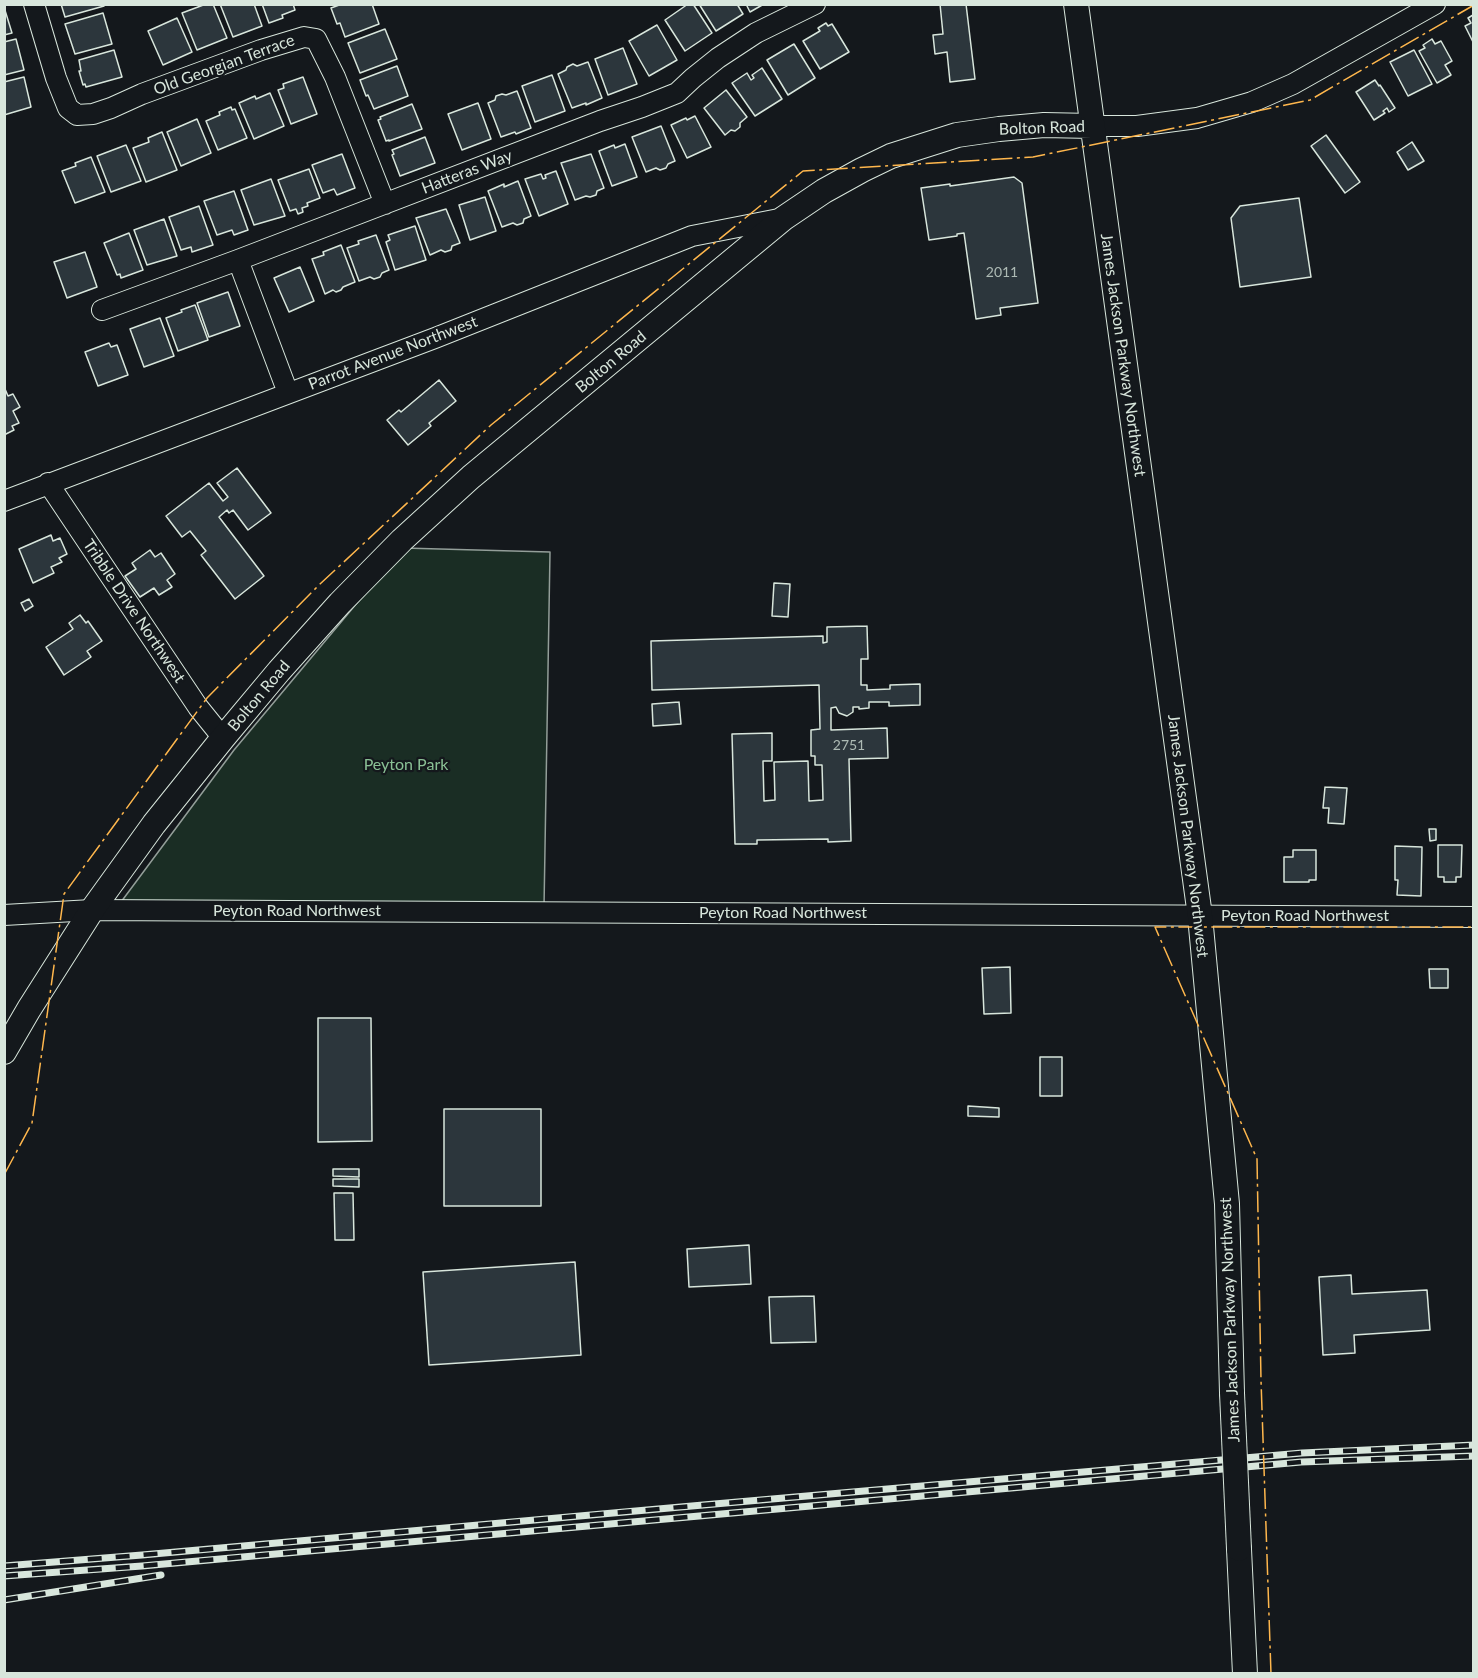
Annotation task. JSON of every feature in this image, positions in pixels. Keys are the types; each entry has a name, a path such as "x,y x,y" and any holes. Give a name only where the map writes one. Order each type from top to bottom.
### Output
{"main road":[{"name":"James Jackson Parkway Northwest","path":"1076,4 1200,916 1227,1204 1232,1393 1245,1674"},
{"name":"Bolton Road","path":"4,1052 28,1009 92,910 154,824 223,738 340,603 402,540 470,478 784,218 824,191 891,156 957,135 1044,125 1092,126"}],"street":[{"name":"Old Georgian Terrace","path":"34,4 56,78 68,108 77,115 93,114 111,108 142,94 304,36 316,39 335,77 385,204"},
{"name":"Hatteras Way","path":"102,310 677,93 718,58 756,33 815,4"},
{"name":"Bolton Road","path":"1092,126 1137,126 1197,118 1252,102 1293,84 1435,4"},
{"name":"Parrot Avenue Northwest","path":"4,501 435,338 693,236 784,218"},
{"path":"238,260 288,393"},
{"name":"Tribble Drive Northwest","path":"48,483 198,706 223,738"},
{"name":"Peyton Road Northwest","path":"4,915 92,910 1473,917"}],"green space":[{"name":"Peyton Park","path":"403,548 550,552 544,907 121,902 234,750"}],"building":[{"path":"61,4 103,4 104,6 65,17"},
{"path":"206,4 213,4 227,38 197,50 182,13"},
{"path":"220,4 254,4 262,26 233,37"},
{"path":"262,4 293,4 295,10 269,23"},
{"path":"342,4 372,4 379,24 345,37 331,8"},
{"path":"688,4 693,4 712,33 685,51 665,20"},
{"path":"699,4 737,4 743,14 716,31"},
{"path":"746,4 764,4 750,12"},
{"path":"940,4 966,4 975,79 950,82 947,52 935,54 933,35 943,34"},
{"path":"4,7 12,33 4,35"},
{"path":"103,13 112,44 75,54 65,24"},
{"path":"1474,15 1474,44 1465,26 1471,23 1468,18"},
{"path":"177,18 192,52 163,65 148,31"},
{"path":"826,23 828,26 832,24 849,52 820,69 803,41 820,31 818,28"},
{"path":"657,25 677,60 649,76 629,41"},
{"path":"385,29 397,59 360,73 348,43"},
{"path":"16,39 24,70 4,75 4,42"},
{"path":"1432,39 1435,44 1441,41 1452,61 1445,65 1451,75 1437,83 1419,51 1425,48 1423,45"},
{"path":"794,44 815,78 788,95 767,60"},
{"path":"623,48 637,84 608,95 595,59"},
{"path":"114,50 122,77 86,87 85,84 83,85 79,60"},
{"path":"1414,50 1432,84 1408,96 1390,62"},
{"path":"588,62 602,98 572,108 558,74 573,64 577,66"},
{"path":"397,66 408,96 374,109 360,80"},
{"path":"762,68 782,99 755,116 732,83 747,73 751,80 754,78 752,75"},
{"path":"552,75 565,111 535,122 522,86"},
{"path":"24,77 31,107 4,115 4,82"},
{"path":"303,77 317,114 291,124 278,90 284,88 283,84"},
{"path":"1375,80 1395,108 1389,112 1387,108 1383,111 1385,113 1374,120 1356,92"},
{"path":"726,90 747,117 740,123 740,127 725,135 704,108"},
{"path":"517,91 531,128 501,137 488,103 495,100 496,96"},
{"path":"270,93 284,126 254,139 239,103"},
{"path":"478,103 491,139 462,150 448,114"},
{"path":"412,104 422,129 386,141 378,120 381,119 380,117"},
{"path":"231,107 232,110 235,109 247,138 218,150 206,121"},
{"path":"695,116 711,147 687,158 671,125"},
{"path":"197,119 211,153 181,166 167,132"},
{"path":"661,126 675,161 668,164 666,168 660,170 656,168 646,172 632,137"},
{"path":"162,132 177,170 146,182 133,148 149,142 148,138"},
{"path":"1326,135 1360,182 1345,193 1311,146"},
{"path":"425,137 435,163 400,176 392,150"},
{"path":"1412,142 1424,161 1408,170 1397,152"},
{"path":"625,144 637,177 612,186 599,151 614,145 615,148"},
{"path":"126,145 141,181 111,192 97,156"},
{"path":"342,154 355,188 337,195 334,189 323,193 312,165"},
{"path":"591,154 604,188 597,191 596,195 575,200 561,163"},
{"path":"91,157 105,192 75,203 62,171"},
{"path":"309,169 320,198 307,203 308,206 302,208 303,212 298,214 296,209 290,211 278,180"},
{"path":"556,171 568,204 539,216 525,179 541,174 543,179 546,178 545,175"},
{"path":"1014,177 1022,183 1038,303 1000,308 1001,315 976,319 964,233 929,240 921,188"},
{"path":"271,179 285,216 254,225 241,190"},
{"path":"518,181 531,216 524,219 523,223 517,225 513,223 502,227 488,191"},
{"path":"234,191 248,230 234,235 232,230 217,235 204,201"},
{"path":"485,197 496,231 470,240 459,205"},
{"path":"1299,198 1311,277 1240,287 1231,218 1240,206"},
{"path":"199,206 213,245 192,252 191,247 181,250 169,217"},
{"path":"446,209 460,243 452,246 451,250 445,252 441,250 430,255 416,218"},
{"path":"164,219 177,256 147,265 134,230"},
{"path":"415,226 426,260 395,270 386,242 390,240 388,235"},
{"path":"129,233 143,270 121,278 120,274 117,275 104,243"},
{"path":"376,235 389,270 382,273 380,277 374,279 370,277 359,281 347,248 359,244 358,241"},
{"path":"341,245 355,282 336,292 333,290 325,294 312,259"},
{"path":"85,252 97,287 67,298 54,262"},
{"path":"300,267 314,301 289,312 274,278"},
{"path":"228,292 240,326 209,337 197,303"},
{"path":"195,305 208,340 178,351 166,318"},
{"path":"160,318 174,356 144,367 130,329"},
{"path":"109,343 111,347 117,345 128,375 98,386 85,352"},
{"path":"439,380 456,401 429,423 431,426 408,445 387,420 399,410 401,412"},
{"path":"5,389 8,396 13,394 20,407 13,411 19,423 12,426 14,430 4,435"},
{"path":"237,468 271,513 248,530 233,510 229,513 227,510 219,517 264,576 235,599 201,555 206,551 190,531 182,537 166,516 209,483 223,501 228,497 217,483"},
{"path":"51,535 53,541 60,538 67,554 59,558 62,562 51,567 54,573 33,583 19,549"},
{"path":"150,550 155,557 161,553 175,574 167,580 172,587 159,595 154,588 140,597 125,576 136,569 132,563"},
{"path":"774,583 790,584 788,617 772,616"},
{"path":"29,599 33,606 25,611 21,603"},
{"path":"80,615 86,623 88,621 102,641 87,651 91,657 64,675 46,647 73,629 69,623"},
{"path":"867,626 868,659 861,659 861,685 867,685 867,690 890,689 890,685 920,684 920,705 889,706 889,702 869,702 869,708 853,707 853,712 847,716 839,713 836,707 831,708 831,730 887,728 888,758 849,759 851,841 757,840 757,844 735,844 732,734 772,733 772,761 763,761 764,801 775,800 774,762 808,761 809,801 823,800 822,765 815,765 815,756 811,756 811,730 820,729 819,685 652,690 651,641 823,636 823,643 827,642 827,627"},
{"path":"679,702 681,724 653,726 652,704"},
{"path":"1325,787 1347,788 1344,824 1328,823 1329,808 1323,808"},
{"path":"1429,829 1436,829 1436,840 1430,841"},
{"path":"1438,845 1462,845 1461,877 1456,877 1456,882 1444,882 1444,877 1438,877"},
{"path":"1395,846 1422,847 1421,896 1397,895"},
{"path":"1293,850 1316,850 1316,880 1284,882 1284,857 1293,857"},
{"path":"1010,967 1011,1013 984,1014 982,968"},
{"path":"1429,969 1448,969 1448,988 1430,988"},
{"path":"318,1018 371,1018 372,1141 318,1142"},
{"path":"1040,1057 1062,1057 1062,1096 1040,1096"},
{"path":"968,1106 999,1108 999,1117 968,1116"},
{"path":"444,1109 541,1109 541,1206 444,1206"},
{"path":"333,1169 359,1169 359,1177 333,1176"},
{"path":"333,1179 359,1179 359,1187 333,1186"},
{"path":"334,1193 353,1193 354,1240 335,1240"},
{"path":"749,1245 751,1284 689,1287 687,1249"},
{"path":"575,1262 581,1355 429,1365 423,1272"},
{"path":"1351,1275 1352,1294 1427,1290 1430,1330 1354,1335 1355,1353 1323,1355 1319,1277"},
{"path":"814,1296 816,1342 771,1343 769,1297"}],"railway":[{"path":"4,1566 1302,1453 1474,1445"},
{"path":"4,1576 142,1566 1301,1462 1474,1456"},
{"path":"4,1600 161,1575"}],"power":[{"path":"4,1175 32,1123 64,894 207,698 319,585 491,425 803,171 1033,157 1310,100 1474,5"},
{"path":"1271,1674 1261,1380 1257,1159 1155,927 1474,927"}]}
